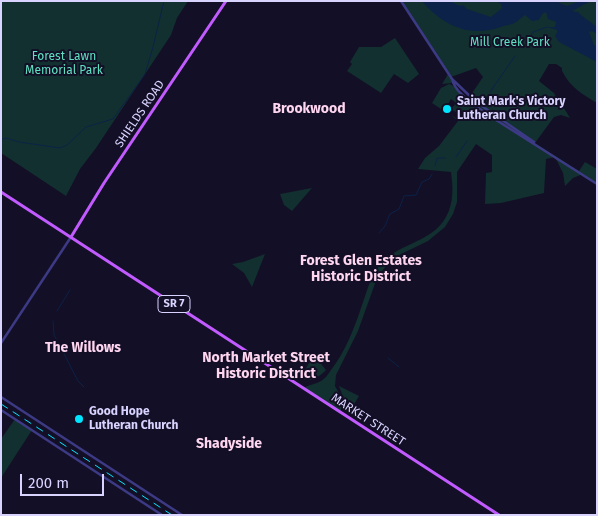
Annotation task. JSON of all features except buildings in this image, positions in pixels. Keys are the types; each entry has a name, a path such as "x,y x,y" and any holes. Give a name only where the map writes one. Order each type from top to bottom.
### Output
{"main road":[{"name":"SHIELDS ROAD","path":"71,237 104,183 226,1"},
{"name":"MARKET STREET","path":"1,192 499,515"}],"street":[{"path":"401,1 457,88 498,119 597,184"},
{"path":"1,343 71,237"},
{"path":"1,397 182,515"},
{"path":"1,410 162,515"}],"green space":[{"name":"Forest Lawn Memorial Park","path":"1,1 188,1 177,18 171,35 80,169 66,196 1,153"},
{"name":"Mill Creek Park","path":"401,1 597,1 597,103 573,86 565,77 562,68 556,64 549,64 539,81 554,93 556,97 553,103 561,106 570,118 561,115 554,117 535,143 579,171 585,162 597,169 597,184 583,174 573,178 565,186 563,173 555,157 546,159 544,193 501,203 485,204 486,173 492,172 492,155 476,144 457,172 457,202 453,214 445,227 428,241 397,256 377,278 358,331 336,375 335,386 341,397 341,412 303,388 324,379 341,356 374,273 384,260 393,253 431,233 446,217 452,200 451,172 418,169 425,158 439,146 458,121 451,115 456,118 459,114 451,109 456,103 451,99 447,106 445,105 443,108 447,113 432,103 441,88 449,84 468,99 483,77 476,68 451,77 452,83 442,84 448,74"},
{"path":"395,38 419,74 408,83 394,74 381,93 347,71 359,47 381,47"},
{"path":"312,188 292,211 284,205 280,194"},
{"path":"265,254 252,287 244,273 232,264"},
{"path":"314,355 326,370 311,380 300,378"},
{"path":"339,386 359,396 350,411 345,408"},
{"path":"15,419 32,430 1,478 1,439"}],"water":[{"path":"422,1 449,1 491,17 502,8 501,4 496,1 555,1 567,6 579,1 591,1 572,11 578,12 597,27 597,34 592,31 589,32 594,45 597,46 597,62 559,42 555,36 557,30 547,27 555,27 556,22 548,19 546,12 542,14 539,20 532,21 525,15 513,24 479,31 458,28 448,23 430,10"}],"waterway":[{"path":"1,140 6,138 19,142 60,148 67,145 86,127 113,119 145,74 164,1"},
{"path":"530,37 533,32 547,27"},
{"path":"490,92 515,56"},
{"path":"456,157 467,141"},
{"path":"435,166 437,158 445,158"},
{"path":"379,233 385,226 390,214 399,209 404,196 416,195 422,182 429,179 432,174"},
{"path":"57,311 70,290"},
{"path":"53,321 54,335 59,344"},
{"path":"62,350 78,381 84,387"},
{"path":"388,358 399,367"}],"railway":[{"path":"1,404 172,515"}],"place":[{"name":"Saint Mark's Victory Lutheran Church","path":"447,109"},
{"name":"Good Hope Lutheran Church","path":"79,419"}],"district":[{"name":"Brookwood","path":"309,109"},
{"name":"Forest Glen Estates Historic District","path":"361,270"},
{"name":"The Willows","path":"83,348"},
{"name":"North Market Street Historic District","path":"266,366"},
{"name":"Shadyside","path":"229,444"}]}
